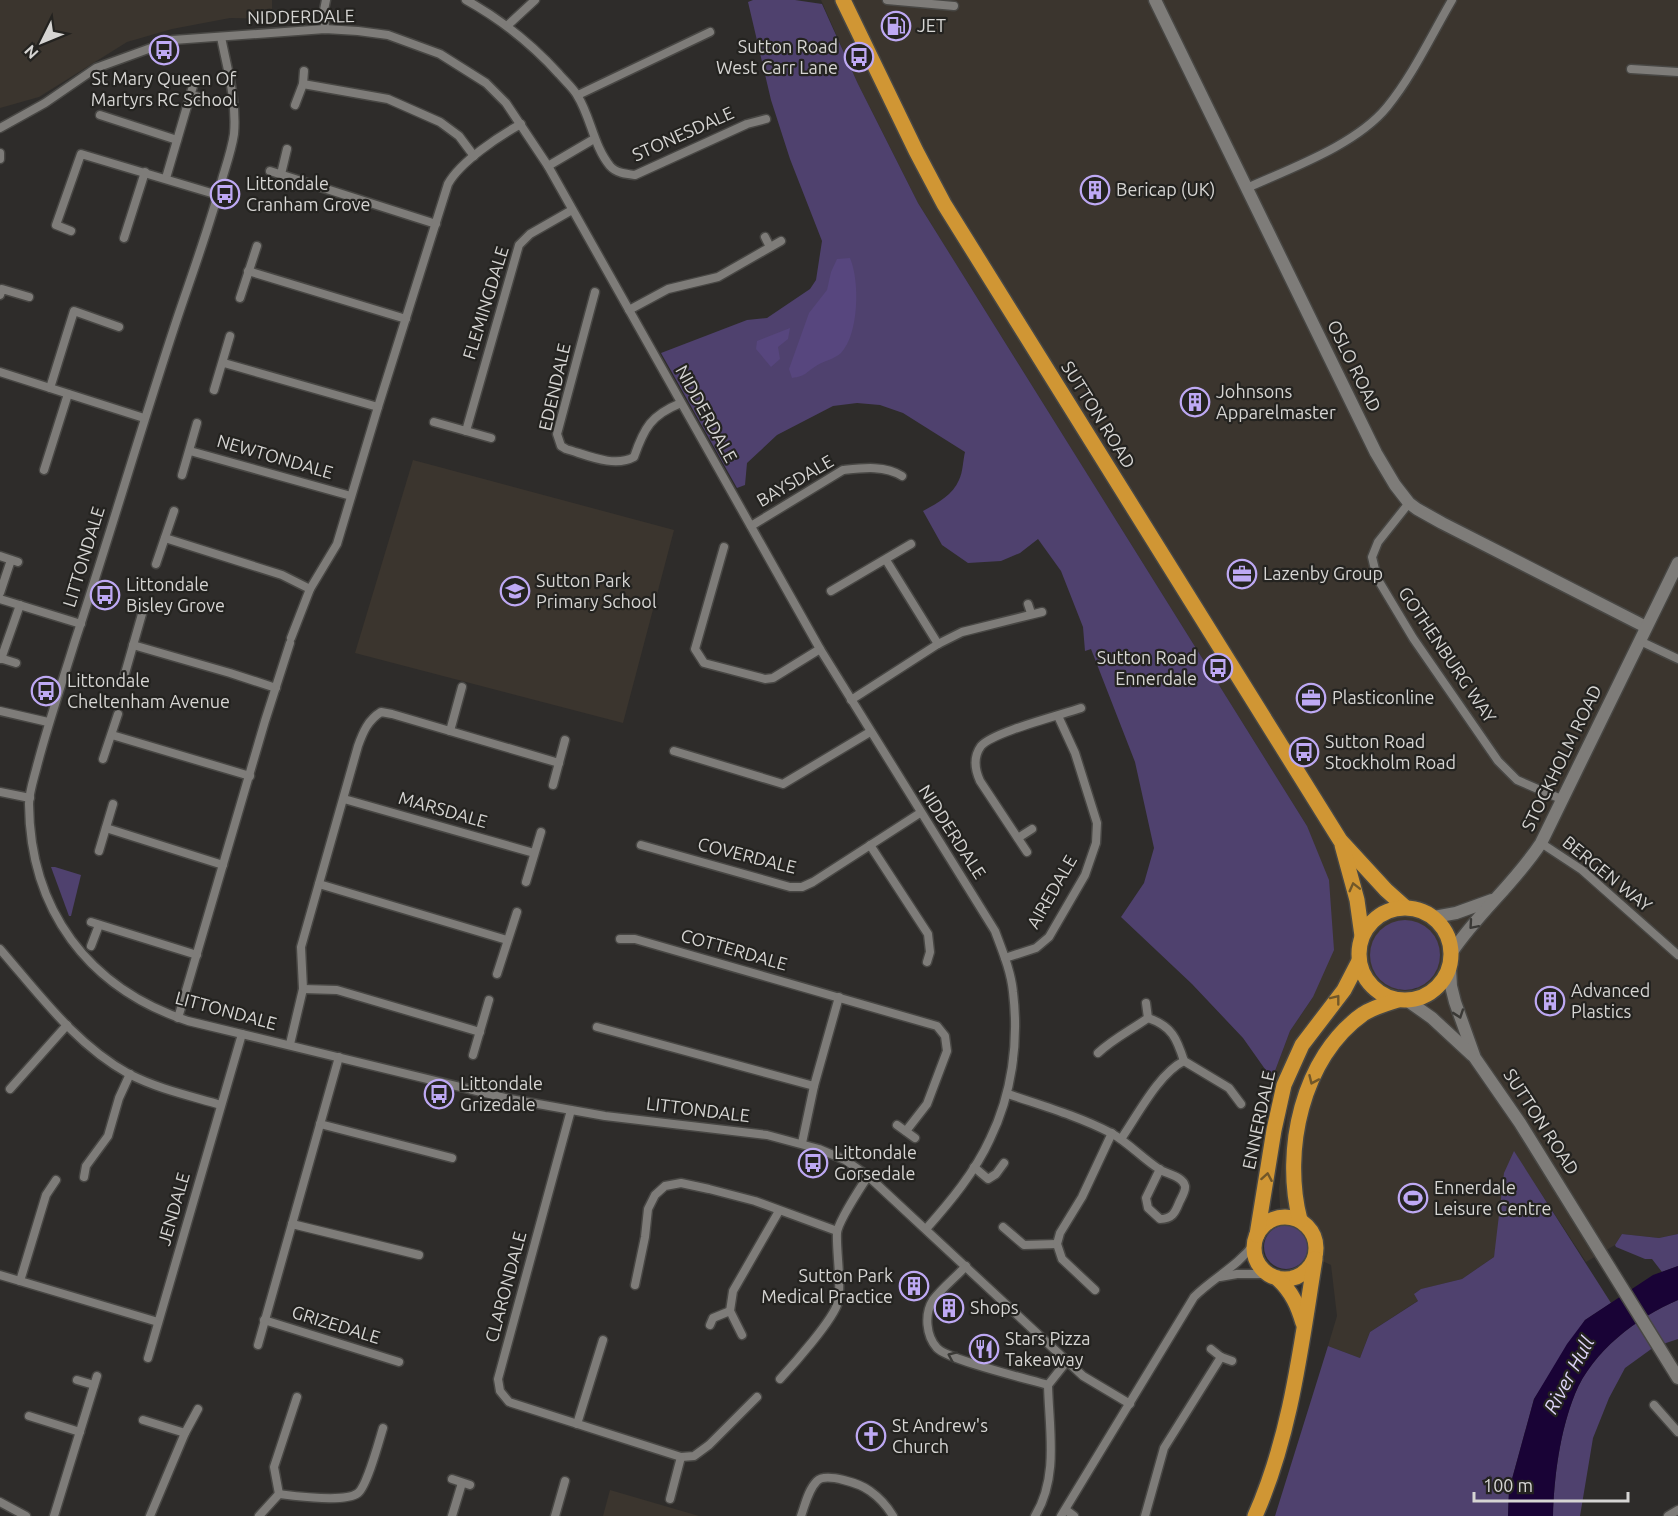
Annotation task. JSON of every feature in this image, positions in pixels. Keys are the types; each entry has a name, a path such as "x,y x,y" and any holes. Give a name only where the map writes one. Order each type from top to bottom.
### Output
{"highway":[{"name":"SUTTON ROAD","path":"843,0 944,204 1340,840"},
{"path":"1340,840 1405,907"},
{"path":"1340,840 1358,900 1362,936"},
{"path":"1300,1221 1293,1179 1295,1144 1302,1107 1310,1083 1324,1057 1363,1014 1403,1000 1422,998 1444,981 1451,960 1450,939 1434,917 1420,910 1405,907 1392,909 1379,915 1369,924 1362,936 1359,948 1359,961 1372,987 1384,995 1403,1000"},
{"name":"ENNERDALE","path":"1255,1239 1277,1113 1288,1075 1302,1046 1344,990 1359,961"},
{"path":"1255,1516 1267,1486 1297,1378 1317,1250 1314,1236 1306,1225 1290,1217 1280,1217 1270,1220 1262,1227 1255,1239 1256,1261 1289,1289 1298,1306 1304,1326"},
{"path":"1273,1277 1287,1280 1304,1274 1315,1259"}],"street":[{"path":"325,29 326,0"},
{"name":"STONESDALE","path":"466,0 508,25 544,58 578,95 594,139 611,168 621,173 635,175 747,124 766,119"},
{"path":"508,25 535,0"},
{"path":"887,0 954,6"},
{"name":"OSLO ROAD","path":"1155,0 1376,453 1395,485 1409,502 1442,523 1646,627"},
{"path":"1247,188 1344,142 1366,127 1386,108 1405,81 1452,0"},
{"name":"NIDDERDALE","path":"0,128 45,103 96,68 173,40 325,29 388,35 440,54 486,83 506,103 548,166 820,649 995,931 1013,990 1015,1044 1008,1094 990,1139 974,1167 926,1229"},
{"path":"578,95 710,32"},
{"name":"LITTONDALE","path":"221,37 234,110 234,136 218,195 144,418 81,624 48,722 30,798 36,862 51,907 63,930 79,952 124,992 178,1018 510,1099 571,1110 767,1135 802,1143 845,1160 868,1176 1083,1376 1130,1404"},
{"path":"1631,69 1678,72"},
{"path":"295,105 303,84 304,71"},
{"path":"303,84 388,99 440,122 459,136 474,156"},
{"path":"166,178 194,93"},
{"path":"100,115 177,140"},
{"name":"NEWTONDALE","path":"178,1018 291,641 310,590 337,544 378,407 454,172 521,124"},
{"path":"548,166 594,139"},
{"path":"281,174 287,149"},
{"path":"0,153 0,159"},
{"path":"70,231 56,225 81,154 218,195"},
{"path":"270,171 436,224"},
{"path":"124,238 145,172"},
{"name":"FLEMINGDALE","path":"466,431 519,245 530,234 572,210"},
{"path":"765,237 770,247"},
{"path":"629,310 668,289 718,277 781,241"},
{"path":"240,298 257,246"},
{"path":"248,271 406,319"},
{"path":"0,296 2,289 29,297"},
{"name":"EDENDALE","path":"596,292 556,434 561,446 610,461 626,461 634,457 643,432 658,414 681,403"},
{"path":"50,388 74,311 119,327"},
{"path":"214,390 224,363 230,336"},
{"path":"224,363 378,407"},
{"path":"0,372 144,418"},
{"path":"44,470 68,394"},
{"path":"434,422 491,438"},
{"name":"NEWTONDALE","path":"183,475 197,423"},
{"name":"NEWTONDALE","path":"190,451 351,496"},
{"name":"BAYSDALE","path":"751,525 843,470 895,467 902,476"},
{"name":"GOTHENBURG WAY","path":"1409,502 1378,542 1372,557 1377,578 1413,638 1498,761 1517,780 1561,799"},
{"path":"156,564 174,512"},
{"path":"165,538 282,575 310,590"},
{"path":"831,591 911,544"},
{"path":"724,547 695,649 704,663 765,679 773,678 820,649"},
{"path":"0,556 14,561 0,593"},
{"path":"886,560 938,644"},
{"name":"STOCKHOLM ROAD","path":"1451,960 1467,932 1517,877 1540,843 1678,563"},
{"path":"0,598 81,624"},
{"path":"1028,604 1031,613"},
{"path":"16,663 0,659 20,605"},
{"path":"851,700 938,644 962,632 1042,612"},
{"path":"124,677 142,614"},
{"path":"1640,640 1678,659"},
{"path":"133,645 276,688"},
{"path":"450,732 462,687"},
{"path":"1027,852 980,781 976,773 976,755 982,745 990,740 1081,708"},
{"path":"0,711 48,722"},
{"path":"290,1044 303,989 301,947 363,731 372,718 381,712 392,714 559,763"},
{"path":"103,759 118,714"},
{"name":"AIREDALE","path":"1005,958 1036,948 1049,937 1085,875 1096,843 1097,823 1075,753 1058,716"},
{"path":"674,751 783,784 870,732"},
{"path":"112,735 250,776"},
{"path":"553,785 565,740"},
{"path":"0,792 30,798"},
{"name":"MARSDALE","path":"344,799 534,853"},
{"path":"99,851 113,804"},
{"name":"COVERDALE","path":"640,845 790,887 802,887 920,813"},
{"path":"106,828 224,865"},
{"path":"1018,838 1032,829"},
{"path":"526,882 541,832"},
{"name":"BERGEN WAY","path":"1540,843 1582,870 1678,955"},
{"path":"870,845 928,934 930,952 927,963"},
{"path":"319,884 507,940"},
{"path":"1434,917 1456,913 1496,898"},
{"path":"497,974 517,912"},
{"path":"91,946 95,923 197,955"},
{"name":"COTTERDALE","path":"620,939 635,939 937,1026 945,1036 947,1051 927,1104 906,1131"},
{"path":"0,949 67,1025 94,1051 130,1074 163,1088 221,1105"},
{"name":"SUTTON ROAD","path":"1451,960 1450,986 1475,1058 1520,1123 1678,1378"},
{"path":"303,989 337,990 480,1032"},
{"path":"802,1143 814,1086 839,997"},
{"path":"473,1055 489,1000"},
{"path":"1403,1000 1432,1018 1475,1058"},
{"path":"1146,1003 1149,1018"},
{"path":"1098,1053 1113,1040 1149,1018"},
{"path":"1149,1018 1161,1023 1178,1040 1184,1061 1229,1088 1241,1104"},
{"path":"10,1089 67,1025"},
{"path":"597,1027 814,1086"},
{"name":"JENDALE","path":"148,1358 242,1034"},
{"name":"GRIZEDALE","path":"258,1345 339,1057"},
{"path":"1121,1139 1160,1083 1174,1066 1184,1061"},
{"path":"84,1177 86,1166 108,1136 118,1098 130,1074"},
{"path":"1008,1094 1078,1118 1112,1133 1160,1169 1185,1183 1186,1188 1174,1214 1168,1219 1160,1219 1148,1208 1146,1198 1160,1169"},
{"name":"CLARONDALE","path":"571,1110 498,1379 500,1391 509,1402 681,1457"},
{"path":"320,1124 452,1158"},
{"path":"897,1125 915,1138"},
{"path":"1095,1290 1062,1259 1057,1244 1060,1233 1082,1197 1112,1133"},
{"path":"974,1167 988,1179 996,1174 1004,1163"},
{"path":"780,1379 796,1362 838,1304 837,1231 868,1176"},
{"path":"20,1281 46,1195 56,1180"},
{"path":"635,1285 648,1209 655,1195 665,1186 681,1183 755,1201 837,1231"},
{"path":"742,1335 730,1311 733,1291 779,1211"},
{"path":"292,1224 419,1255"},
{"path":"1003,1227 1024,1245 1057,1244"},
{"path":"1074,1516 1063,1513 1183,1313 1194,1297 1242,1258 1255,1239"},
{"path":"966,1266 933,1300 929,1309 929,1333 938,1349 955,1358 1048,1385"},
{"path":"1218,1277 1237,1274 1273,1277"},
{"path":"0,1275 158,1322"},
{"path":"710,1325 713,1318 730,1311"},
{"name":"GRIZEDALE","path":"264,1320 399,1362"},
{"path":"577,1424 603,1340"},
{"path":"1211,1349 1221,1357 1232,1361"},
{"path":"1145,1516 1164,1448 1221,1357"},
{"path":"1035,1516 1048,1487 1051,1470 1048,1385 1059,1368 1067,1361"},
{"path":"54,1516 96,1380 77,1380"},
{"path":"279,1494 274,1467 297,1397"},
{"path":"670,1499 681,1457 694,1456 709,1445 757,1397"},
{"path":"1654,1405 1678,1432"},
{"path":"150,1516 185,1433 198,1409"},
{"path":"29,1416 80,1432"},
{"path":"143,1420 185,1433"},
{"path":"279,1494 344,1498 357,1493 365,1481 383,1428"},
{"path":"801,1516 812,1488 818,1479 827,1476 867,1489 881,1500 893,1516"},
{"path":"452,1479 466,1484 452,1516"},
{"path":"555,1516 565,1481"},
{"path":"259,1516 279,1494"},
{"path":"0,1502 26,1516"},
{"path":"1668,1516 1678,1510"}],"shaded area":[{"path":"0,0 272,0 272,19 230,18 172,29 127,42 39,97 0,108"},
{"path":"795,0 822,4 858,84 918,203 1307,826 1329,880 1334,950 1313,997 1290,1031 1272,1079 1243,1038 1192,984 1121,917 1144,883 1154,848 1135,762 1091,649 1085,651 1083,627 1061,571 1038,539 1020,553 1001,561 968,563 942,545 923,511 944,499 953,490 961,473 965,452 903,413 880,405 857,403 833,406 777,435 747,463 745,485 737,488 661,353 747,320 767,318 810,289 816,280 822,241 790,159 771,100 748,2"},
{"path":"821,0 1678,0 1678,1234 1659,1238 1622,1234 1615,1245 1586,1262 1514,1152 1494,1257 1462,1279 1422,1289 1415,1293 1419,1300 1370,1332 1360,1358 1328,1346 1337,1316 1331,1265 1307,1254 1309,1246 1290,1225 1281,1225 1279,1189 1289,1100 1272,1079 1290,1031 1313,997 1307,826 918,203 858,84","holes":["1437,942 1440,956 1416,989 1399,990"]},
{"path":"850,258 855,280 856,307 847,344 838,355 803,375 792,378 789,369 809,313 827,290 837,259"},
{"path":"790,328 788,339 778,347 780,359 771,367 756,349 757,341"},
{"name":"Sutton Park Primary School","path":"413,460 674,530 623,723 355,653"},
{"path":"51,867 81,875 71,916 69,916"},
{"path":"1405,920 1418,923 1430,930 1437,942 1440,955 1437,968 1430,980 1418,987 1405,990 1392,987 1380,980 1373,968 1370,955 1373,942 1380,930 1392,923"},
{"path":"1514,1151 1611,1303 1585,1320 1534,1399 1509,1490 1508,1516 1275,1516 1328,1346 1360,1358 1370,1332 1418,1301 1414,1294 1421,1289 1462,1279 1494,1257 1504,1173"},
{"path":"1286,1225 1302,1231 1308,1247 1302,1263 1286,1269 1270,1263 1264,1247 1270,1231"},
{"path":"1622,1234 1659,1238 1678,1234 1678,1266 1662,1272 1652,1259 1645,1259 1616,1247"},
{"path":"1678,1300 1678,1339 1654,1347 1625,1368 1609,1398 1593,1438 1580,1516 1553,1516 1556,1470 1562,1439 1570,1408 1583,1379 1604,1350 1632,1326"},
{"path":"610,1490 699,1516 603,1516"}],"water":[{"name":"River Hull","path":"1678,1266 1678,1300 1632,1326 1604,1350 1592,1364 1575,1394 1556,1470 1553,1516 1508,1516 1509,1490 1534,1399 1567,1344 1585,1320 1653,1275"}],"place":[{"name":"JET","path":"896,26"},
{"name":"St Mary Queen Of Martyrs RC School","path":"164,50"},
{"name":"Sutton Road West Carr Lane","path":"859,57"},
{"name":"Bericap (UK)","path":"1095,190"},
{"name":"Littondale Cranham Grove","path":"225,194"},
{"name":"Johnsons Apparelmaster","path":"1195,402"},
{"name":"Lazenby Group","path":"1242,574"},
{"name":"Sutton Park Primary School","path":"515,591"},
{"name":"Littondale Bisley Grove","path":"105,595"},
{"name":"Sutton Road Ennerdale","path":"1218,668"},
{"name":"Littondale Cheltenham Avenue","path":"46,691"},
{"name":"Plasticonline","path":"1311,698"},
{"name":"Sutton Road Stockholm Road","path":"1304,752"},
{"name":"Advanced Plastics","path":"1550,1001"},
{"name":"Littondale Grizedale","path":"439,1094"},
{"name":"Littondale Gorsedale","path":"813,1163"},
{"name":"Ennerdale Leisure Centre","path":"1413,1198"},
{"name":"Sutton Park Medical Practice","path":"914,1286"},
{"name":"Shops","path":"949,1308"},
{"name":"Stars Pizza Takeaway","path":"984,1349"},
{"name":"St Andrew's Church","path":"871,1436"}]}
